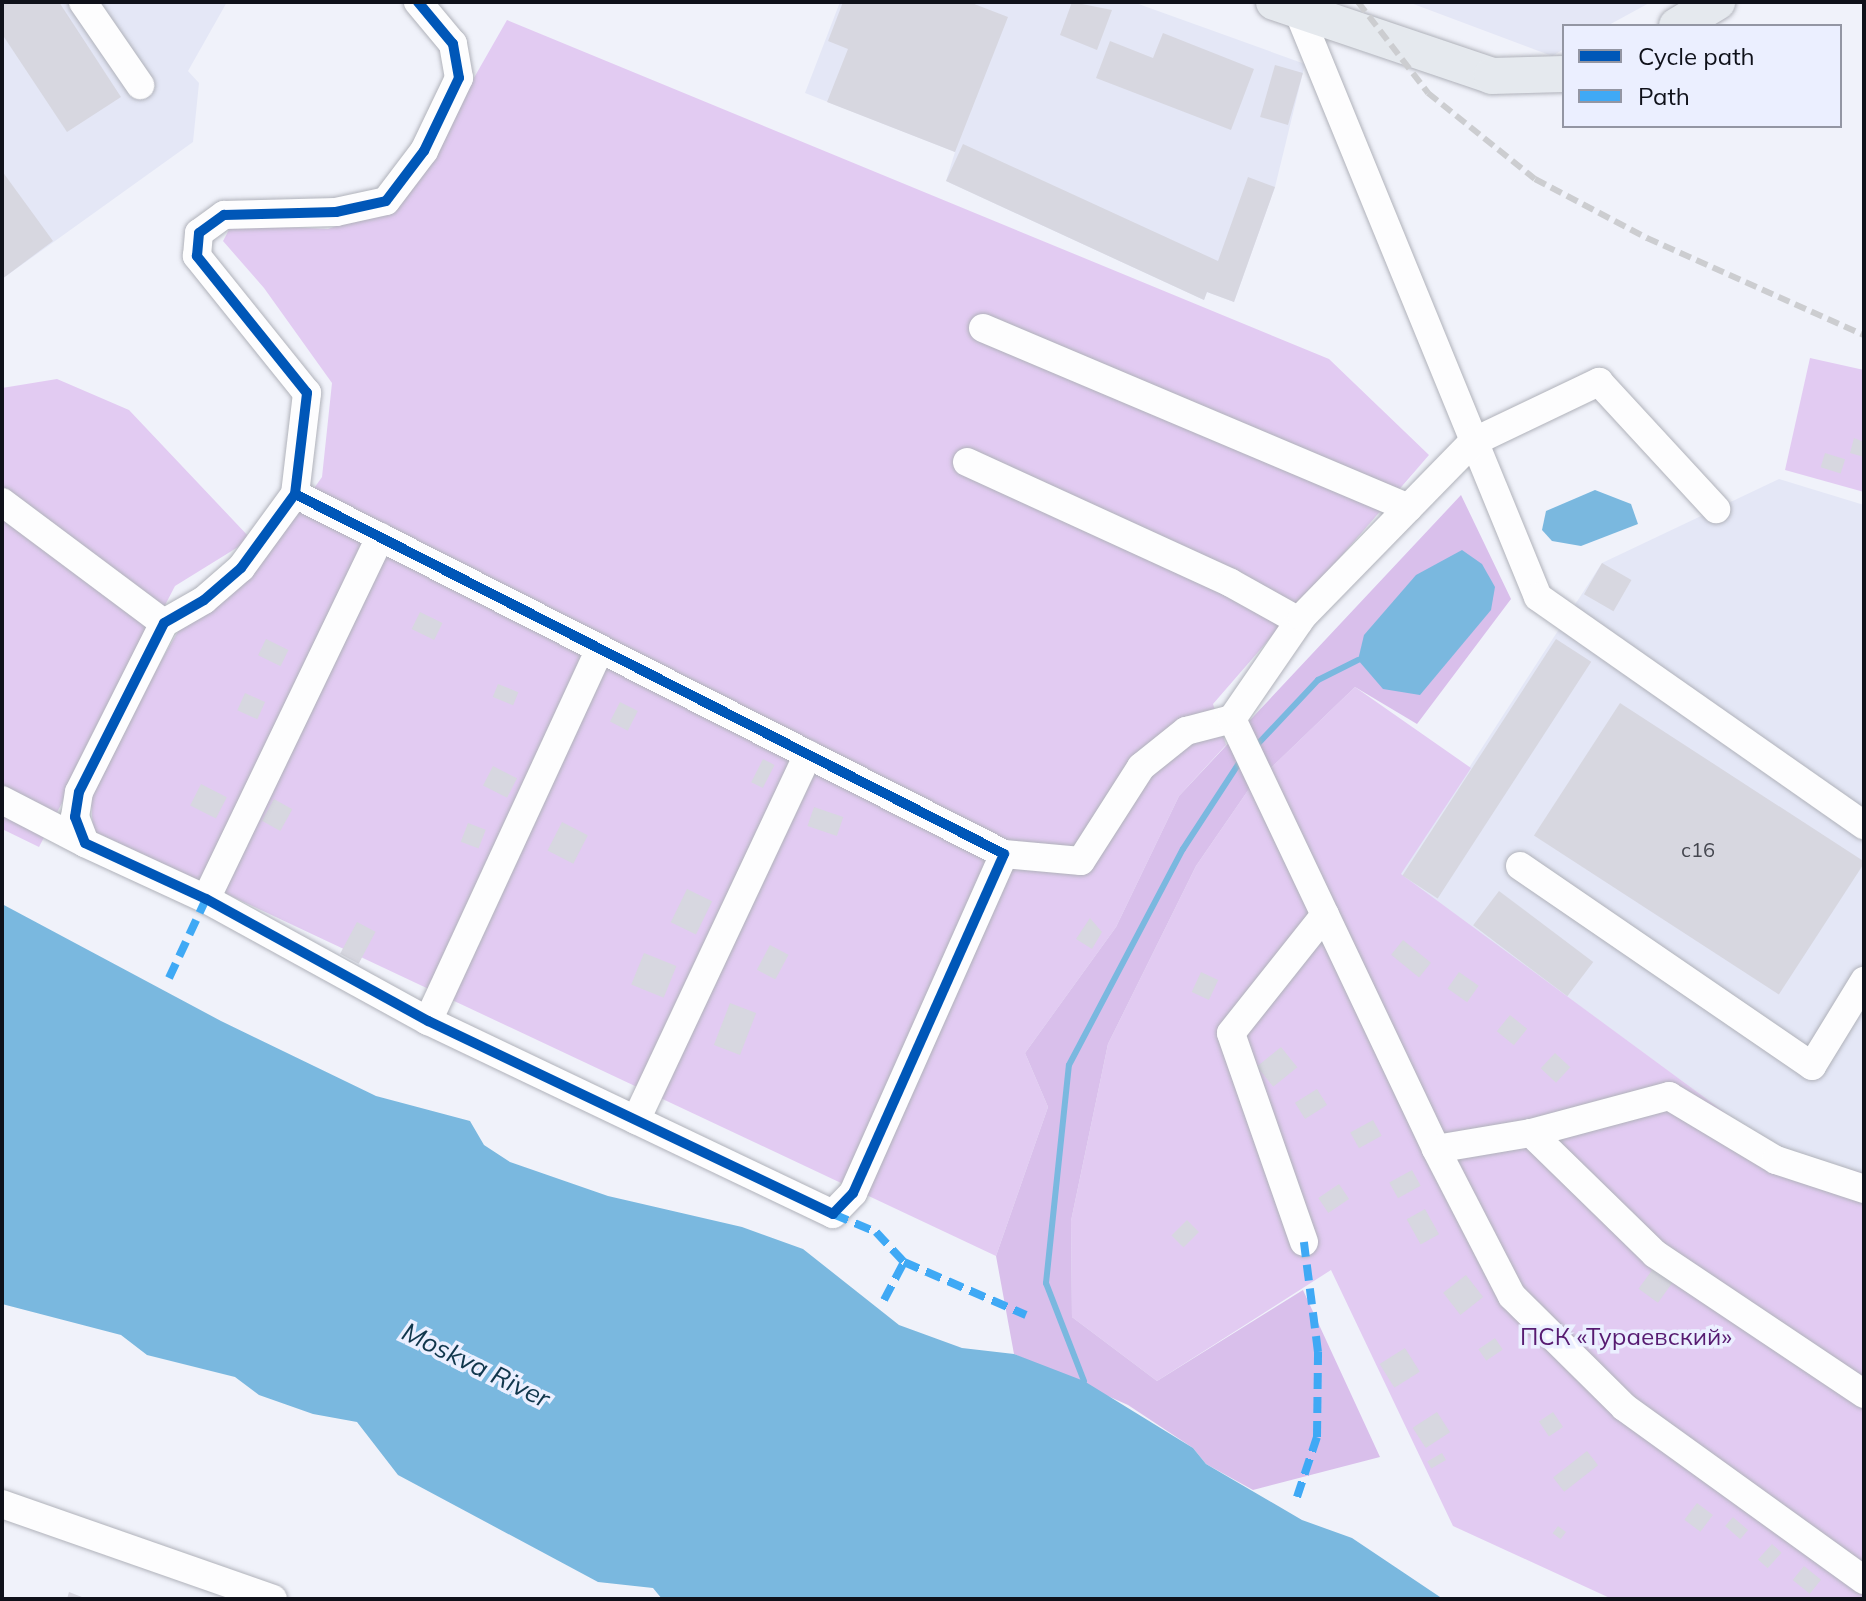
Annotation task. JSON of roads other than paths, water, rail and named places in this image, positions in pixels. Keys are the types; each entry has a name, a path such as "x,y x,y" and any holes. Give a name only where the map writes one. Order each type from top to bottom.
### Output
{"main road":[{"path":"1680,24 1717,2"},
{"path":"1286,7 1492,76 1562,74"}],"street":[{"path":"83,2 140,85"},
{"path":"85,843 75,817 79,792 164,623 204,600 241,568 295,494 307,393 197,256 199,233 224,215 336,212 386,201 424,151 459,78 453,44 418,2"},
{"path":"1286,7 1538,597 1864,825"},
{"path":"983,328 1409,508"},
{"path":"295,494 1004,854 1081,861 1141,767 1186,731 1232,719 1299,621 1473,442 1599,382 1716,509"},
{"path":"967,462 1231,583 1299,621"},
{"path":"2,502 164,623"},
{"path":"206,899 380,537"},
{"path":"428,1021 600,649"},
{"path":"1232,719 1436,1149 1512,1296 1570,1359 1624,1407 1864,1580"},
{"path":"636,1120 808,754"},
{"path":"2,800 85,843 206,899 428,1021 833,1214 853,1193 1004,854"},
{"path":"1520,866 1812,1066 1864,981"},
{"path":"1304,1242 1231,1033 1325,915"},
{"path":"1436,1149 1531,1133 1669,1096 1776,1160 1864,1189"},
{"path":"1531,1133 1655,1254 1864,1394"},
{"path":"2,1504 273,1599"}],"water":[{"path":"1595,490 1631,504 1638,524 1581,546 1552,541 1542,530 1546,511"},
{"path":"1462,550 1482,564 1495,587 1491,610 1420,695 1383,689 1358,660 1364,635 1416,575"},
{"name":"Moskva River","path":"2,904 221,1021 376,1096 470,1121 484,1145 510,1162 608,1196 742,1227 803,1249 899,1325 962,1348 1014,1354 1084,1381 1193,1448 1206,1464 1302,1520 1352,1538 1443,1599 662,1599 653,1588 598,1582 398,1475 357,1422 313,1414 259,1395 235,1377 147,1355 121,1335 2,1304"}],"waterway":[{"path":"1255,747 1318,680 1358,660"},
{"path":"1084,1381 1046,1283 1069,1065 1183,849 1241,760"}],"railway":[{"path":"1358,2 1428,93 1535,179 1647,238 1864,335"}],"park label":[{"name":"ПСК «Тураевский»","path":"1626,1337"}]}
